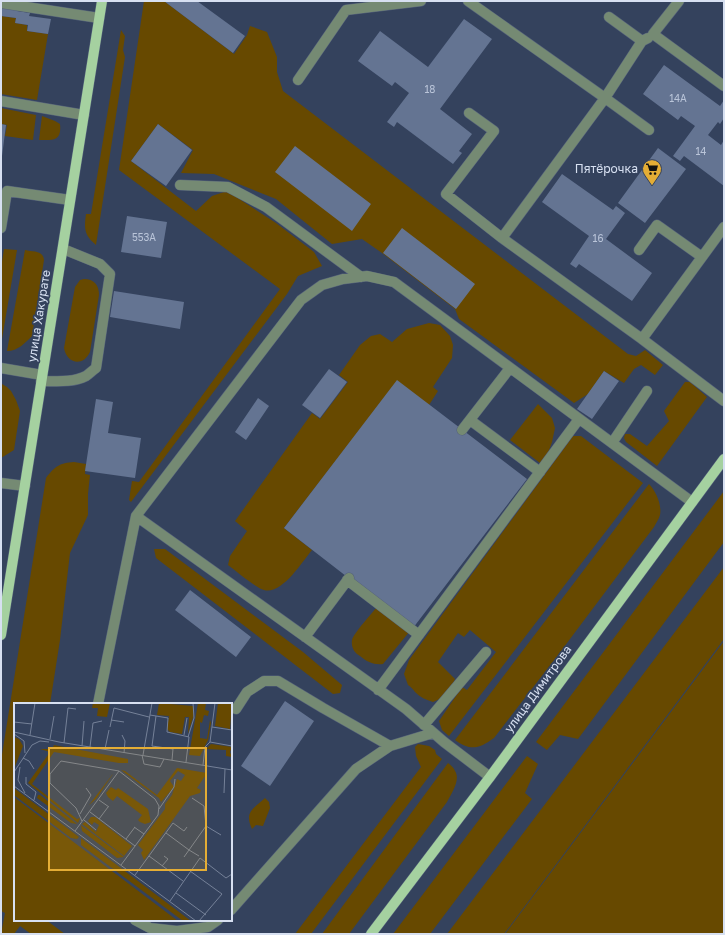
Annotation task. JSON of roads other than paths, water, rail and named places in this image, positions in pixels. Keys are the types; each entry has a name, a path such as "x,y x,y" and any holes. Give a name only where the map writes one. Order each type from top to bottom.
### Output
{"main road":[{"name":"улица Хакурате","path":"1,634 4,597 25,486 102,1"},
{"name":"улица Димитрова","path":"370,934 490,777 724,459"}],"street":[{"path":"298,80 346,10 421,1"},
{"path":"468,1 649,130"},
{"path":"502,238 605,98 642,42 653,34 678,1"},
{"path":"1,3 99,18"},
{"path":"609,17 642,42"},
{"path":"653,34 724,86"},
{"path":"1,101 84,115"},
{"path":"469,112 494,131 446,194 502,238 642,339 724,401"},
{"path":"180,185 228,187 266,207 361,277"},
{"path":"1,228 7,191 70,200"},
{"path":"639,250 657,225 702,257"},
{"path":"642,339 724,227"},
{"path":"1,368 58,381 72,380 86,376 96,368 110,274 100,264 62,249"},
{"path":"98,703 136,516 301,300 322,285 343,279 367,276 394,282 692,502"},
{"path":"462,430 510,368"},
{"path":"612,443 647,391"},
{"path":"378,690 579,419"},
{"path":"470,420 540,472"},
{"path":"1,483 25,486"},
{"path":"136,516 406,710 490,777"},
{"path":"305,637 348,579 419,635"},
{"path":"424,725 486,652"},
{"path":"236,710 247,692 264,681 278,681 390,746"},
{"path":"232,909 356,769 390,746 433,733"},
{"path":"137,921 150,928 177,931 208,927 217,921"}],"place":[{"name":"Пятёрочка","path":"652,186"}]}
